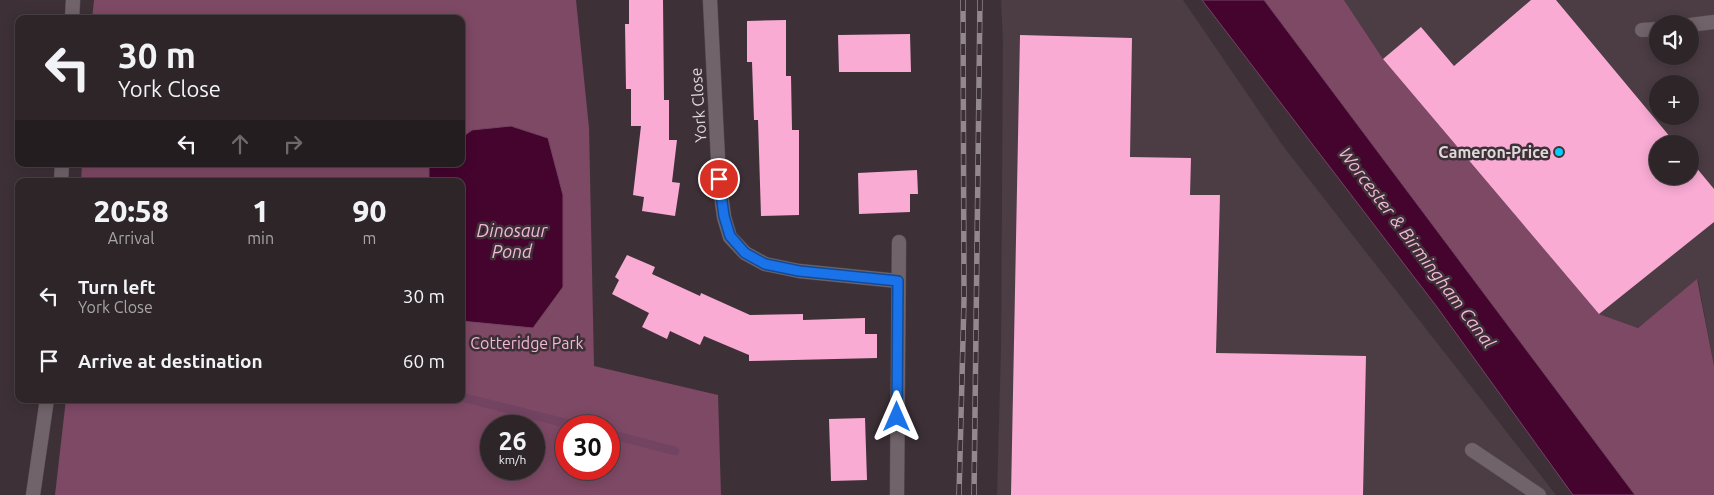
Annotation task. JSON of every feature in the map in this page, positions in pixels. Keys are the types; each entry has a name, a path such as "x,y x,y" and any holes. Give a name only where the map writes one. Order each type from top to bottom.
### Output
{"street":[{"path":"72,0 72,15"},
{"name":"York Close","path":"710,0 719,179 724,216 730,236 745,253 765,264 799,271 898,281"},
{"path":"1699,24 1714,22"},
{"path":"1642,30 1649,29"},
{"path":"896,495 899,242"},
{"path":"33,495 46,403"},
{"path":"1472,450 1539,495"}],"shaded area":[{"path":"1001,0 1183,0 1283,146 1556,495 997,495 1001,347 1003,42"},
{"name":"Cameron-Price","path":"1344,0 1714,0 1714,366 1698,280 1638,328 1599,314 1383,59"}],"green space":[{"name":"Cotteridge Park","path":"94,0 576,0 589,128 594,366 718,395 721,495 55,495 66,403 465,403 465,178 81,178 82,167 465,167 465,15 92,15"},
{"path":"1264,0 1344,0 1383,59 1599,314 1638,328 1697,279 1714,366 1714,495 1635,495"}],"water":[{"name":"Worcester & Birmingham Canal","path":"1202,0 1264,0 1635,495 1573,495 1437,307"},
{"name":"Dinosaur Pond","path":"511,126 548,138 563,195 563,287 533,328 465,321 465,178 429,178 429,167 465,167 465,135 472,130"}],"building":[{"path":"629,0 663,0 664,100 669,100 669,140 677,140 672,182 680,183 675,216 642,211 644,197 633,195 641,126 631,126 631,89 626,89 625,24 629,24"},
{"name":"Cameron-Price","path":"1531,0 1556,0 1649,112 1649,125 1660,125 1668,135 1649,135 1649,185 1699,185 1699,171 1714,189 1714,222 1599,314 1383,59 1421,27 1454,66"},
{"path":"786,20 786,76 791,76 792,130 799,130 799,215 761,216 758,120 754,120 752,62 747,62 747,21"},
{"path":"910,34 911,72 839,72 838,35"},
{"path":"1020,35 1132,38 1130,157 1191,158 1190,195 1220,195 1216,353 1366,356 1363,495 1011,495"},
{"path":"917,170 918,194 910,194 910,212 859,214 858,173"},
{"path":"627,255 655,267 652,274 700,296 701,293 750,315 803,314 803,320 865,318 865,334 877,334 877,358 749,361 749,355 704,336 700,345 670,331 667,339 642,327 649,313 612,294 619,280 615,277"},
{"path":"865,418 867,480 831,481 829,419"}],"waterway":[{"path":"465,398 555,420"},
{"path":"620,437 675,451"}],"railway":[{"path":"959,495 964,300 963,0"},
{"path":"974,495 980,0"}],"place":[{"name":"Cameron-Price","path":"1559,152"}],"route":[{"path":"719,179 724,216 730,236 745,253 765,264 799,271 898,281 897,417"}]}
